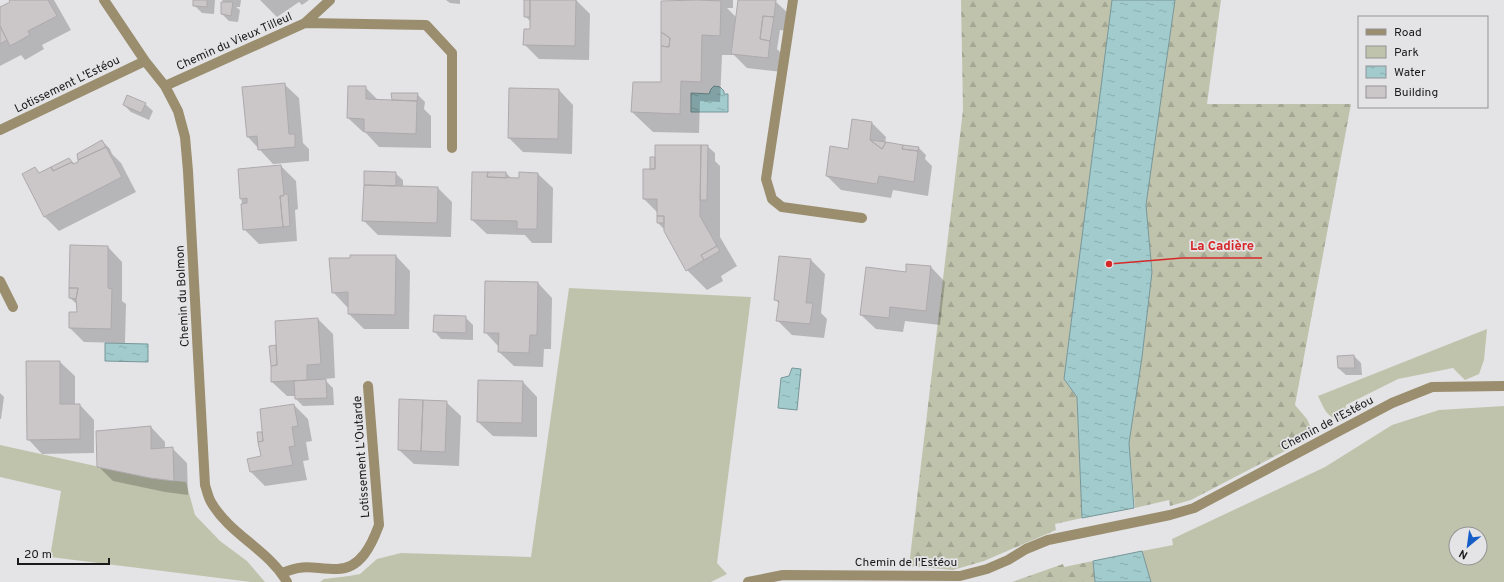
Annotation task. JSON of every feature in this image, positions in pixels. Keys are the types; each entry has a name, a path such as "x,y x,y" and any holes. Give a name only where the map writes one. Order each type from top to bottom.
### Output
{"street":[{"name":"Chemin du Bolmon","path":"104,0 164,86 178,111 185,137 205,485 210,502 233,530 285,578"},
{"name":"Chemin du Vieux Tilleul","path":"164,86 305,23 330,0"},
{"path":"793,0 766,179 772,199 782,208 862,218"},
{"path":"305,23 426,25 452,53 452,148"},
{"name":"Lotissement L'Estéou","path":"0,130 145,60"},
{"path":"0,281 13,307"},
{"name":"Lotissement L'Outarde","path":"285,578 304,566 339,569 355,564 365,554 374,540 378,525 368,386"},
{"name":"Chemin de l'Estéou","path":"748,582 783,575 960,576 987,570 1026,549 1048,540 1170,515 1194,508 1392,403 1432,387 1504,386"}],"green space":[{"path":"961,0 1112,0 1064,379 1077,397 1082,518 1055,524 1056,530 984,561 953,570 909,566 963,110"},
{"path":"1175,0 1221,0 1207,104 1351,104 1295,405 1307,419 1311,428 1308,439 1191,500 1170,506 1169,500 1135,508 1129,443 1142,357 1152,272 1146,205"},
{"path":"569,288 751,297 717,563 727,574 711,582 320,582 324,579 360,574 377,559 401,553 531,557"},
{"path":"1487,329 1484,360 1479,374 1465,380 1453,368 1398,379 1346,405 1344,421 1330,416 1318,396"},
{"path":"1504,406 1504,582 1151,582 1142,551 1173,545 1172,539 1325,467 1392,425 1439,410"},
{"path":"0,445 150,478 186,482 195,515 220,541 247,561 265,582 251,582 50,557 61,491 0,477"},
{"path":"1093,561 1095,582 1012,582 1063,564 1064,567"}],"water":[{"path":"1112,0 1175,0 1146,205 1152,272 1142,357 1129,443 1134,508 1082,518 1077,397 1064,379"},
{"path":"714,86 720,87 724,91 724,94 728,94 728,112 691,112 691,93 709,94"},
{"path":"105,343 148,344 148,362 105,361"},
{"path":"792,368 801,369 797,410 778,408 781,378 789,376"},
{"path":"1142,551 1151,582 1095,582 1093,561"}],"building":[{"path":"9,0 48,0 57,16 28,31 30,35 10,46 0,26 0,7 10,2"},
{"path":"193,0 207,0 207,7 193,6"},
{"path":"524,0 530,0 530,17 524,17"},
{"path":"530,0 576,0 575,46 523,45 524,29 530,29"},
{"path":"738,0 776,0 774,17 763,16 760,39 770,41 768,58 731,54"},
{"path":"661,1 721,1 720,36 702,35 701,82 681,81 680,114 631,112 633,82 661,82 661,46 669,47 670,38 661,32"},
{"path":"221,2 233,2 231,16 221,14"},
{"path":"763,16 774,17 770,41 760,39"},
{"path":"0,26 7,40 0,44"},
{"path":"661,32 670,38 669,47 661,46"},
{"path":"285,83 289,134 295,134 295,147 258,150 257,136 247,137 242,87"},
{"path":"348,86 366,86 366,99 417,101 416,134 364,132 364,119 347,118"},
{"path":"509,88 559,89 558,139 508,138"},
{"path":"391,93 418,93 417,101 392,100"},
{"path":"127,95 146,103 141,113 123,105"},
{"path":"852,119 872,122 870,140 882,149 886,142 903,145 902,149 918,151 914,182 879,176 877,184 826,176 830,146 848,149"},
{"path":"102,140 106,147 78,160 77,154"},
{"path":"870,140 886,142 882,149"},
{"path":"655,145 701,145 700,216 717,246 701,255 704,260 686,271 664,231 664,216 657,216 657,199 643,199 643,169 655,169"},
{"path":"701,145 708,145 707,200 700,200"},
{"path":"903,145 919,147 918,151 902,149"},
{"path":"106,147 122,177 44,217 22,174 35,167 39,173 51,167 53,171 72,162 73,164 78,162 78,160"},
{"path":"650,157 655,157 655,169 650,169"},
{"path":"69,158 72,162 53,171 51,167"},
{"path":"281,165 284,194 283,196 280,196 283,227 243,230 241,204 247,203 247,198 240,199 238,169"},
{"path":"364,171 396,172 396,186 364,185"},
{"path":"472,172 488,172 487,177 519,178 519,172 538,173 537,229 517,229 517,221 471,220"},
{"path":"488,172 506,172 506,178 487,177"},
{"path":"364,185 438,187 437,223 362,221"},
{"path":"284,194 288,194 290,226 283,227 280,196 283,196"},
{"path":"657,216 664,216 664,223 657,223"},
{"path":"70,245 108,246 108,288 112,289 111,329 69,328 69,312 77,312 76,299 78,288 69,288"},
{"path":"717,246 720,251 704,260 701,255"},
{"path":"350,255 396,255 395,315 348,314 348,292 332,293 329,258 350,258"},
{"path":"779,256 811,259 806,303 813,303 810,324 776,321 779,301 774,300"},
{"path":"906,264 931,266 926,311 890,307 889,318 860,315 866,267 906,272"},
{"path":"485,281 538,282 537,335 530,335 529,353 498,352 499,333 484,333"},
{"path":"69,288 78,288 76,299 69,298"},
{"path":"434,315 466,316 466,333 433,332"},
{"path":"318,318 321,364 307,365 307,380 271,382 271,366 277,365 275,321"},
{"path":"276,345 277,365 271,366 269,346"},
{"path":"1354,355 1355,368 1338,368 1337,356"},
{"path":"26,361 60,361 60,404 80,404 80,439 27,440"},
{"path":"326,379 327,398 295,399 294,381"},
{"path":"478,380 523,381 522,423 477,422"},
{"path":"399,399 423,400 421,451 398,450"},
{"path":"423,400 447,401 445,452 421,451"},
{"path":"294,404 298,426 292,427 295,446 289,447 293,465 250,472 247,459 261,456 258,442 263,441 260,409"},
{"path":"151,426 151,449 173,447 174,481 150,478 97,467 96,431"},
{"path":"257,432 262,432 263,441 258,442"}],"place":[{"name":"La Cadière","path":"1109,264"}]}
